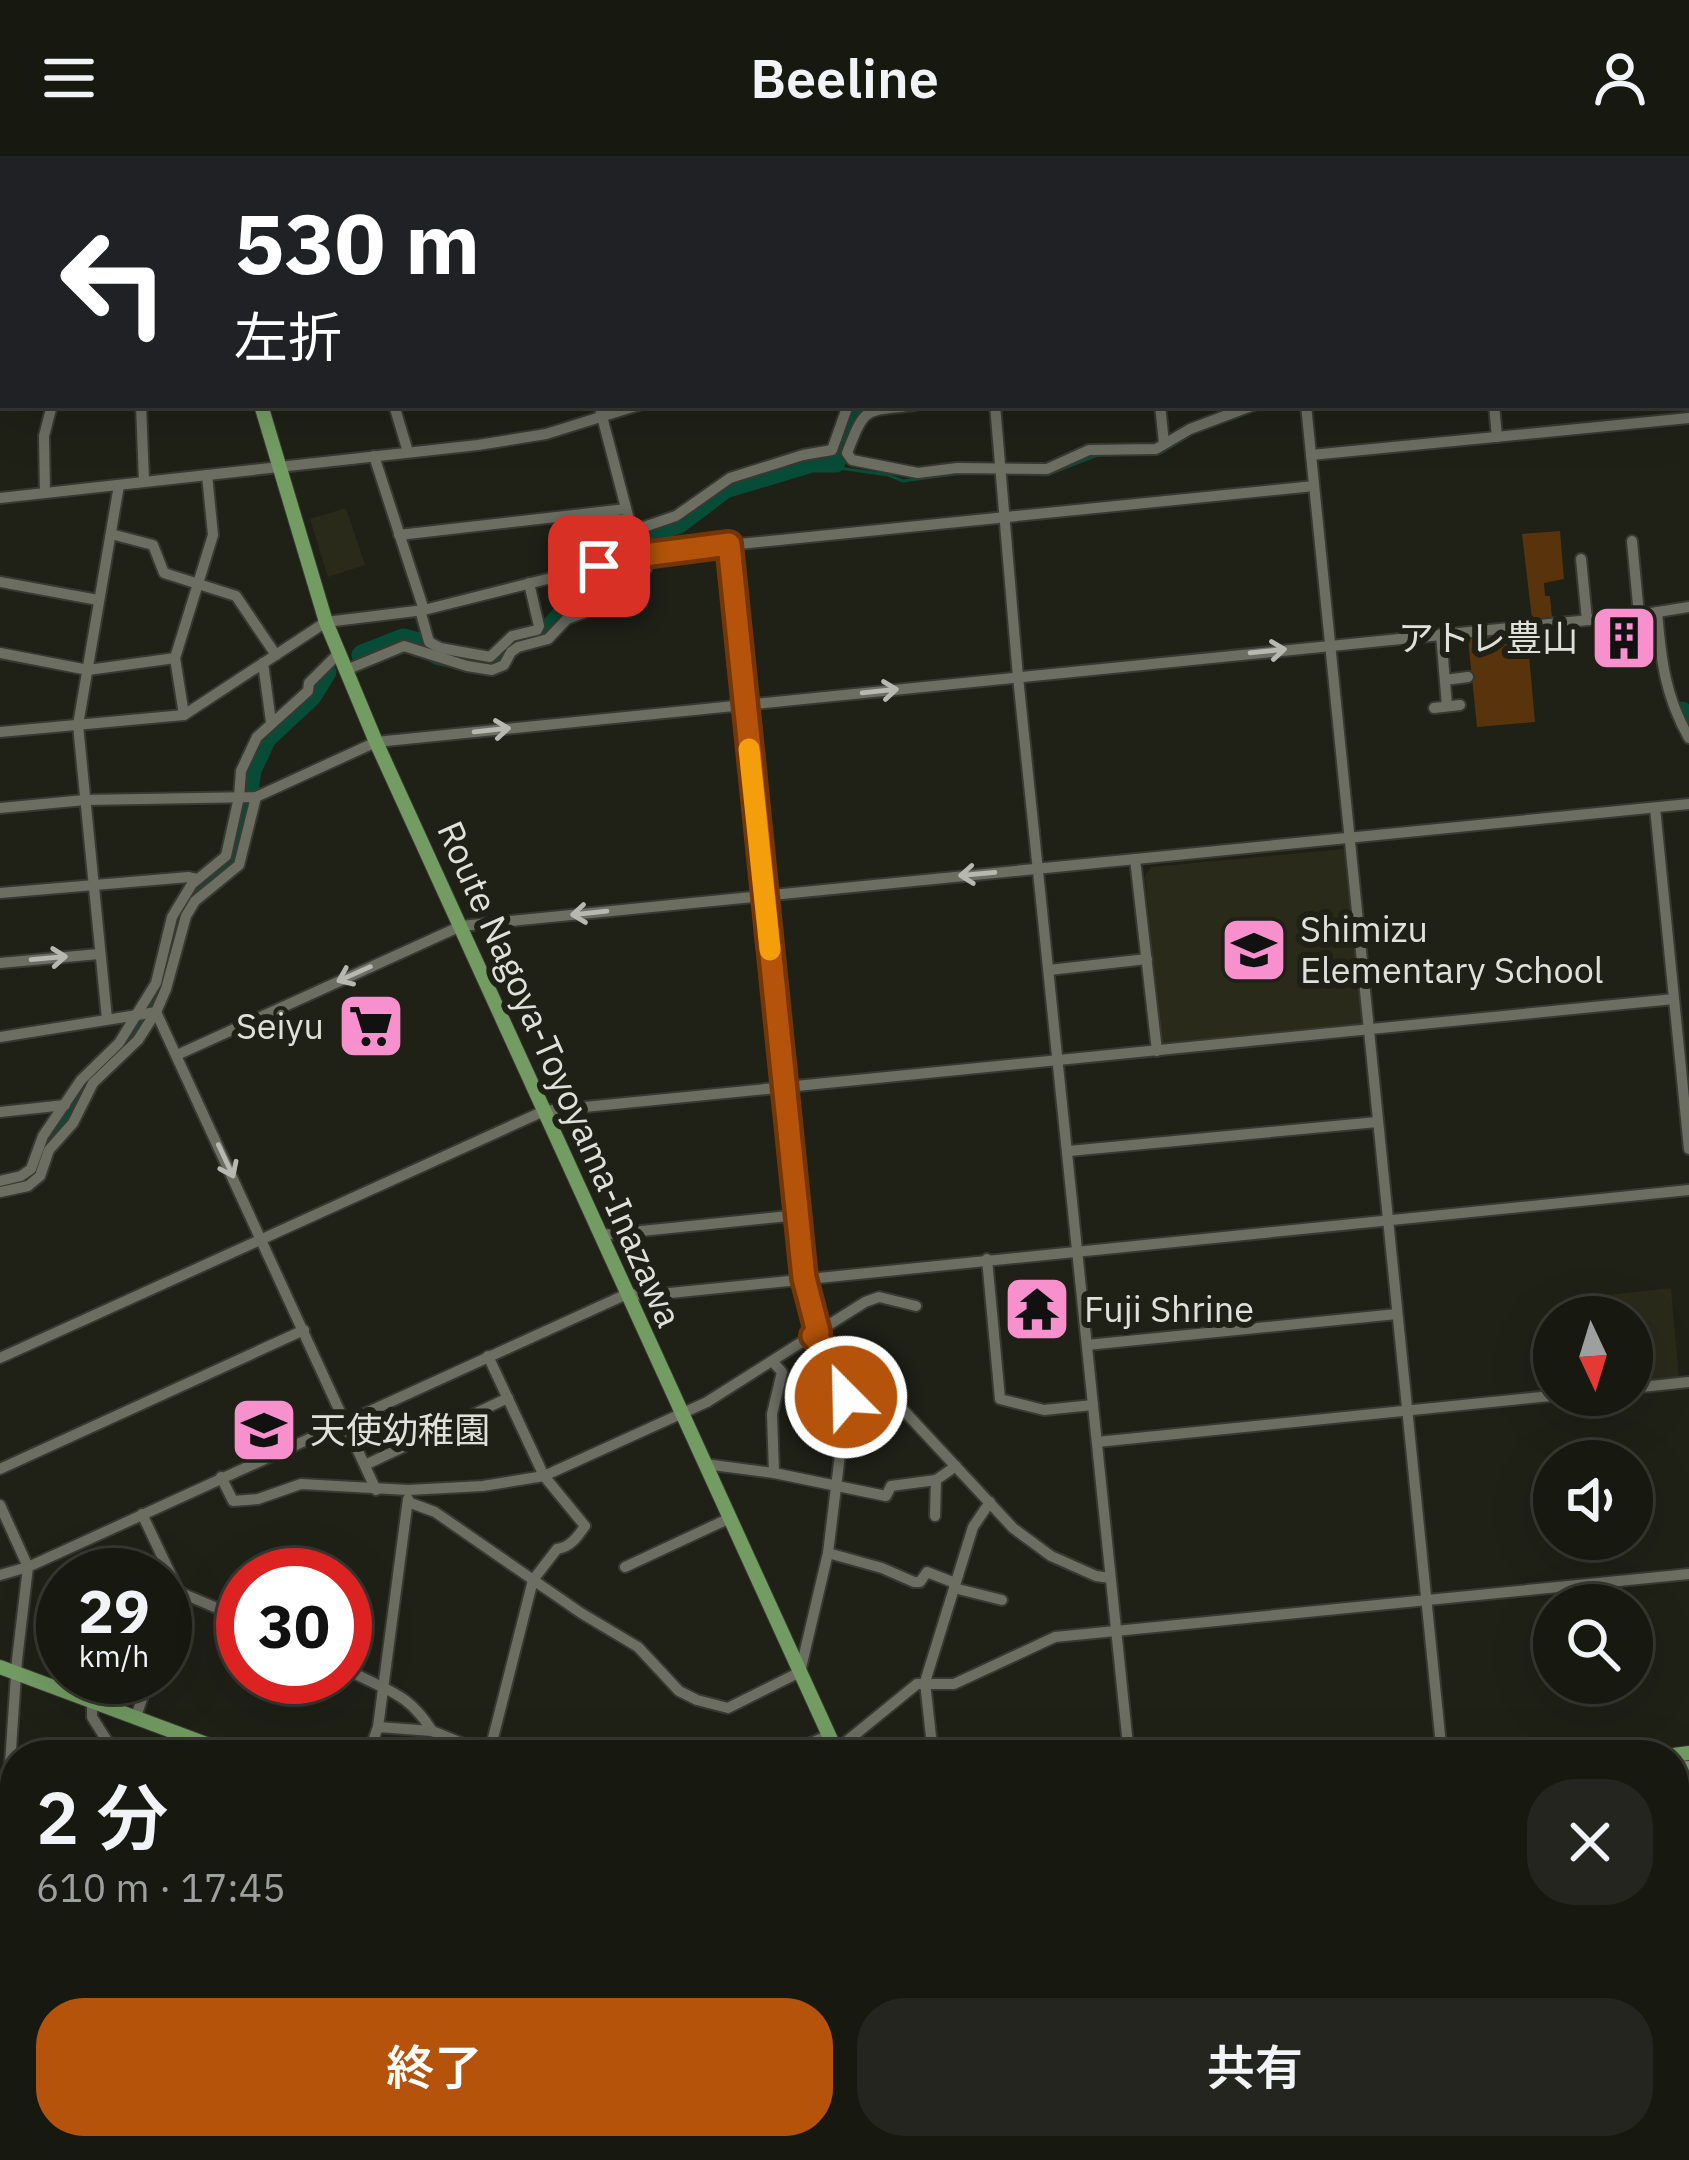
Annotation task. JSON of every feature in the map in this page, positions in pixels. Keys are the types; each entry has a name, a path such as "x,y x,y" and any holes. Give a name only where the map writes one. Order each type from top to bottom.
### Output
{"main road":[{"name":"Route Nagoya-Toyoyama-Inazawa","path":"262,408 326,622 376,742 831,1740"},
{"path":"0,1667 36,1680"},
{"path":"102,1704 197,1740"}],"street":[{"path":"46,493 44,436 51,408"},
{"path":"141,408 144,482"},
{"path":"395,408 408,452"},
{"path":"632,531 676,517 730,478 832,450 847,408"},
{"path":"895,408 868,412 861,418 847,453 852,460 918,473 958,468 1047,469 1089,450 1156,449 1190,429 1247,408"},
{"path":"995,408 1037,869 1127,1740"},
{"path":"1160,408 1165,443"},
{"path":"1306,408 1441,1740"},
{"path":"1494,408 1497,436"},
{"path":"0,499 478,445 546,434 601,411 646,569 636,582 619,589 599,607 567,620 548,639 518,647 504,665 492,670 404,646 346,670"},
{"path":"1311,455 1689,418"},
{"path":"374,456 429,642 490,658 512,636 537,630 529,583"},
{"path":"184,715 175,658 213,535 208,475"},
{"path":"107,1019 79,725 119,484"},
{"path":"0,732 184,715 326,622 422,610 639,556 1314,486"},
{"path":"399,536 626,509"},
{"path":"111,534 153,545 164,573 236,596 276,655"},
{"path":"1632,541 1639,615"},
{"path":"729,544 804,1278 816,1334 850,1372 893,1399 1012,1528 1052,1556 1110,1578"},
{"path":"1581,559 1587,620"},
{"path":"0,582 98,600"},
{"path":"0,808 85,800 248,797 376,742 1689,607"},
{"path":"1657,613 1661,670 1689,738"},
{"path":"1441,634 1440,676 1447,706"},
{"path":"0,653 88,670 175,658"},
{"path":"0,1180 31,1169 43,1136 81,1080 146,1013 170,979 186,916 195,901 239,865 248,797 241,771 257,737 308,691 309,683 339,653"},
{"path":"263,663 271,722"},
{"path":"1440,676 1468,677"},
{"path":"0,1192 28,1186 40,1176 49,1150 74,1123 92,1083 138,1040 172,917 197,879 226,856 248,797"},
{"path":"177,1054 461,926 1689,805"},
{"path":"1655,808 1689,1149"},
{"path":"1135,859 1157,1051"},
{"path":"0,893 197,879"},
{"path":"0,963 99,954"},
{"path":"1049,970 1147,959"},
{"path":"0,1358 544,1111 1674,999"},
{"path":"0,1037 146,1013"},
{"path":"146,1013 177,1054 376,1490"},
{"path":"0,1112 65,1106"},
{"path":"1069,1151 1377,1122"},
{"path":"0,1575 28,1567 627,1294 1689,1190"},
{"path":"602,1234 798,1215"},
{"path":"987,1259 1000,1399 1044,1409 1093,1406"},
{"path":"862,1272 865,1302"},
{"path":"220,1477 233,1501 258,1499 301,1484 408,1496 544,1476 707,1402 865,1302 879,1297 916,1306"},
{"path":"1087,1345 1397,1314"},
{"path":"0,1469 304,1330"},
{"path":"488,1356 544,1476 585,1526 574,1541 557,1549 532,1580 494,1740"},
{"path":"773,1362 782,1372 772,1414 773,1472"},
{"path":"408,1496 638,1647 679,1690 728,1708 800,1672 828,1553 850,1372"},
{"path":"1653,1386 1689,1382"},
{"path":"365,1465 508,1398"},
{"path":"1097,1442 1533,1398"},
{"path":"706,1464 773,1472 886,1496 891,1486 936,1480 956,1466"},
{"path":"935,1516 936,1480"},
{"path":"373,1740 408,1496"},
{"path":"931,1740 925,1682 973,1527 990,1502"},
{"path":"0,1505 28,1567 7,1735"},
{"path":"142,1514 158,1548"},
{"path":"625,1567 730,1518"},
{"path":"828,1553 914,1582 920,1582 928,1571 954,1586 1002,1600"},
{"path":"852,1740 917,1684 954,1684 1055,1637 1689,1574"},
{"path":"372,1681 419,1709 432,1731"},
{"path":"92,1704 92,1717 107,1740"},
{"path":"136,1717 140,1704"},
{"path":"378,1727 432,1731 451,1740"},
{"path":"818,1740 829,1735"}],"shaded area":[{"path":"346,508 365,565 328,577 310,519"},
{"path":"1560,531 1564,579 1544,583 1552,617 1532,619 1522,534"},
{"path":"1527,633 1535,722 1477,727 1468,639"},
{"name":"Shimizu Elementary School","path":"1343,849 1365,1024 1167,1047 1161,1041 1145,876 1151,867"},
{"path":"1671,1288 1679,1378 1653,1380 1653,1296 1598,1296"}],"waterway":[{"path":"643,540 679,523 725,488 812,462 835,462 858,408"},
{"path":"1207,427 1243,415"},
{"path":"1161,453 1183,439"},
{"path":"1028,474 1046,475 1098,455"},
{"path":"835,462 839,468 903,481 963,473"},
{"path":"362,655 403,639 439,655 491,665 516,641 546,633 561,616 594,603 613,585 631,580 639,572 639,563"},
{"path":"0,1186 35,1173 49,1140 75,1109 88,1078 133,1037 162,984 178,919 191,897 233,859 251,770 266,738 311,696 326,672"},
{"path":"1682,712 1689,723"}],"slow traffic":[{"path":"749,749 770,950"}],"place":[{"name":"アトレ豊山","path":"1624,638"},
{"name":"Shimizu Elementary School","path":"1254,950"},
{"name":"Seiyu","path":"371,1026"},
{"name":"Fuji Shrine","path":"1037,1309"},
{"name":"天使幼稚園","path":"264,1430"}],"route":[{"path":"599,566 729,544 804,1278 818,1332 813,1336 850,1372 846,1397"}]}
